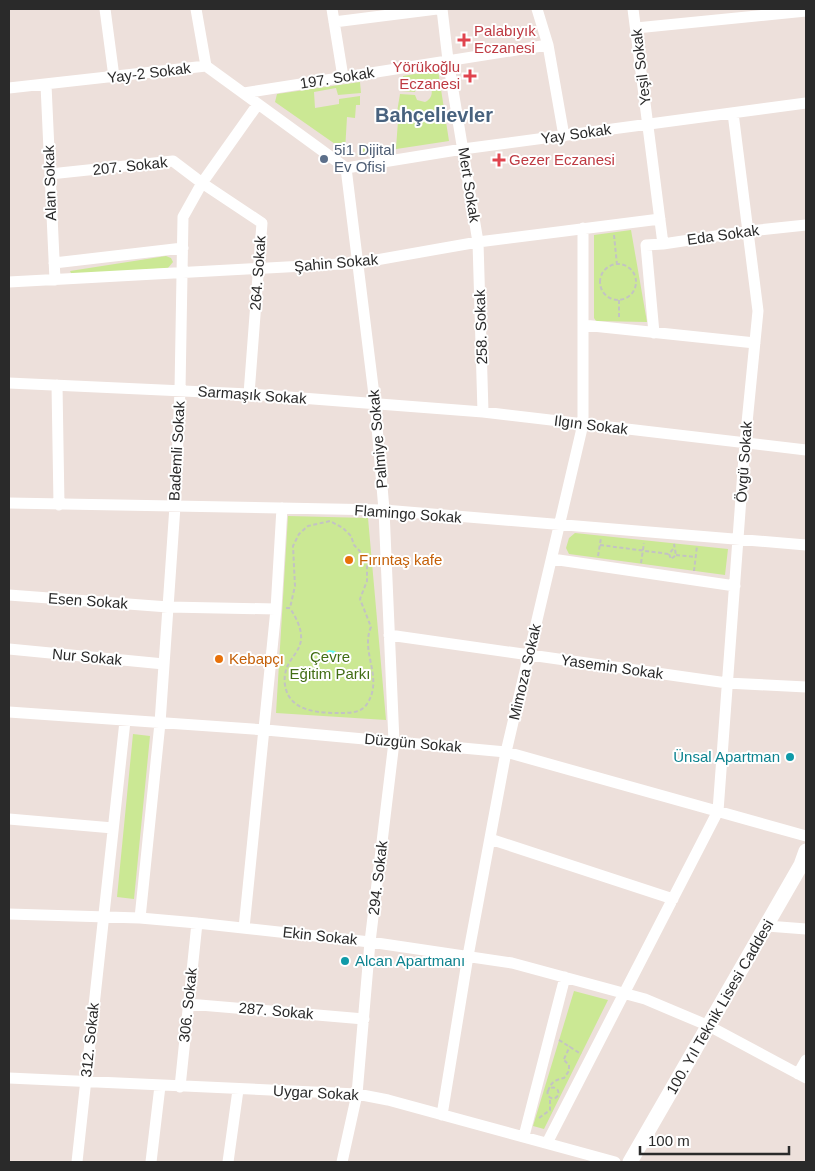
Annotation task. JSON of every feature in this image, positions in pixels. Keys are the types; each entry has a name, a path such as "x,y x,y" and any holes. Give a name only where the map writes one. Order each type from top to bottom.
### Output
{"main road":[{"name":"100. Yıl Teknik Lisesi Caddesi","path":"630,1162 802,865 806,851"}],"street":[{"path":"105,9 114,78"},
{"path":"196,9 206,66"},
{"path":"332,9 343,77"},
{"path":"334,22 437,9"},
{"name":"Mert Sokak","path":"442,9 448,60 478,242"},
{"path":"537,9 548,45 564,136"},
{"name":"Yeşil Sokak","path":"634,9 660,220"},
{"path":"636,28 720,14 806,11"},
{"name":"197. Sokak","path":"244,93 548,45"},
{"name":"Yay-2 Sokak","path":"9,88 114,78 206,66 346,168"},
{"name":"Alan Sokak","path":"46,85 54,280"},
{"name":"Yay Sokak","path":"346,168 463,149 806,103"},
{"name":"Bademli Sokak","path":"140,918 160,723 175,506 180,390 183,216 202,183 258,104"},
{"name":"Övgü Sokak","path":"718,811 745,443 758,311 733,113"},
{"name":"207. Sokak","path":"50,174 173,161 202,183"},
{"name":"Palmiye Sokak","path":"346,168 375,404 384,510 394,742"},
{"name":"264. Sokak","path":"202,183 262,223 249,394"},
{"path":"660,220 664,244"},
{"name":"Şahin Sokak","path":"9,282 183,271 359,263 478,242 660,220"},
{"name":"Eda Sokak","path":"654,333 646,245 749,231 806,226"},
{"name":"Mimoza Sokak","path":"442,1114 468,956 506,752 583,424 583,228"},
{"name":"258. Sokak","path":"478,242 483,412"},
{"path":"54,262 182,248"},
{"path":"583,325 755,343"},
{"name":"Sarmaşık Sokak","path":"9,383 180,390 375,404"},
{"path":"58,385 59,505"},
{"name":"Ilgın Sokak","path":"375,404 483,412 806,450"},
{"name":"Flamingo Sokak","path":"9,503 384,510 738,541 806,545"},
{"path":"244,928 266,730 282,508"},
{"path":"552,559 735,586"},
{"name":"Esen Sokak","path":"9,595 168,607 276,609"},
{"name":"Yasemin Sokak","path":"389,635 727,683 806,687"},
{"name":"Nur Sokak","path":"9,649 164,664"},
{"name":"Düzgün Sokak","path":"9,712 266,730 506,752 806,836"},
{"name":"312. Sokak","path":"77,1162 125,721"},
{"name":"294. Sokak","path":"342,1162 357,1094 370,942 394,742"},
{"path":"547,1142 718,811"},
{"path":"9,819 113,828"},
{"path":"490,838 673,899"},
{"name":"Ekin Sokak","path":"9,914 140,918 196,923 370,942 512,963 645,999 709,1026 802,1076"},
{"name":"306. Sokak","path":"180,1087 196,923"},
{"path":"767,926 806,929"},
{"path":"524,1136 565,977"},
{"name":"287. Sokak","path":"188,1004 364,1019"},
{"path":"802,1076 806,1060"},
{"name":"Uygar Sokak","path":"9,1078 357,1094 547,1142 577,1157 616,1162"},
{"path":"152,1162 160,1086"},
{"path":"228,1162 238,1090"}],"path":[{"path":"611,225 617,264"},
{"path":"617,264 630,269 635,279 634,290 631,294 618,300 605,295 600,284 603,272 617,264"},
{"path":"618,300 619,329"},
{"path":"330,521 343,528 351,536 354,545 368,560 369,570 360,599 371,626 367,636 373,666 374,690 367,705 360,711 328,713 308,711 297,705 286,694 284,680 286,668 301,642 301,631 290,608 295,586 293,546 300,534 308,526 320,522 330,521"},
{"path":"598,558 601,536"},
{"path":"694,570 698,537"},
{"path":"641,564 645,540"},
{"path":"674,544 676,555"},
{"path":"600,545 669,554"},
{"path":"669,554 674,549"},
{"path":"669,554 671,559 670,567"},
{"path":"671,559 676,555 696,557"},
{"path":"276,609 290,608"},
{"path":"550,1035 581,1054"},
{"path":"534,1122 550,1110 548,1091 550,1085 556,1080 564,1078 569,1071 568,1065 564,1060 570,1046"},
{"path":"548,1091 552,1088 558,1092 557,1097 550,1098"},
{"path":"532,1106 559,1119"}],"green space":[{"path":"438,70 449,141 357,155 361,146 396,148 398,121 401,121 403,107 400,106 399,113 397,112 400,94 415,95 417,100 425,102 432,94 431,87 424,83 417,86 415,92 401,91 403,76"},
{"path":"360,82 361,93 338,95 336,88 314,92 315,108 339,104 339,99 360,96 360,105 356,105 355,118 347,117 345,151 275,102 277,94"},
{"path":"631,230 647,322 596,321 594,318 594,235"},
{"path":"166,256 171,258 173,262 168,268 72,275 70,271"},
{"name":"Çevre Eğitim Parkı","path":"288,516 368,518 386,720 276,713"},
{"path":"575,533 728,549 725,575 569,554 566,548 569,538"},
{"path":"133,734 150,736 134,899 117,897"},
{"path":"574,991 608,1000 544,1129 533,1126"}],"water":[{"path":"329,650 335,651 341,658 321,656"}],"place":[{"name":"Palabıyık Eczanesi","path":"464,40"},
{"name":"Yörükoğlu Eczanesi","path":"470,76"},
{"name":"5i1 Dijital Ev Ofisi","path":"324,159"},
{"name":"Gezer Eczanesi","path":"499,160"},
{"name":"Fırıntaş kafe","path":"349,560"},
{"name":"Kebapçı","path":"219,659"},
{"name":"Ünsal Apartman","path":"790,757"},
{"name":"Alcan Apartmanı","path":"345,961"}],"district":[{"name":"Bahçelievler","path":"434,115"}]}
